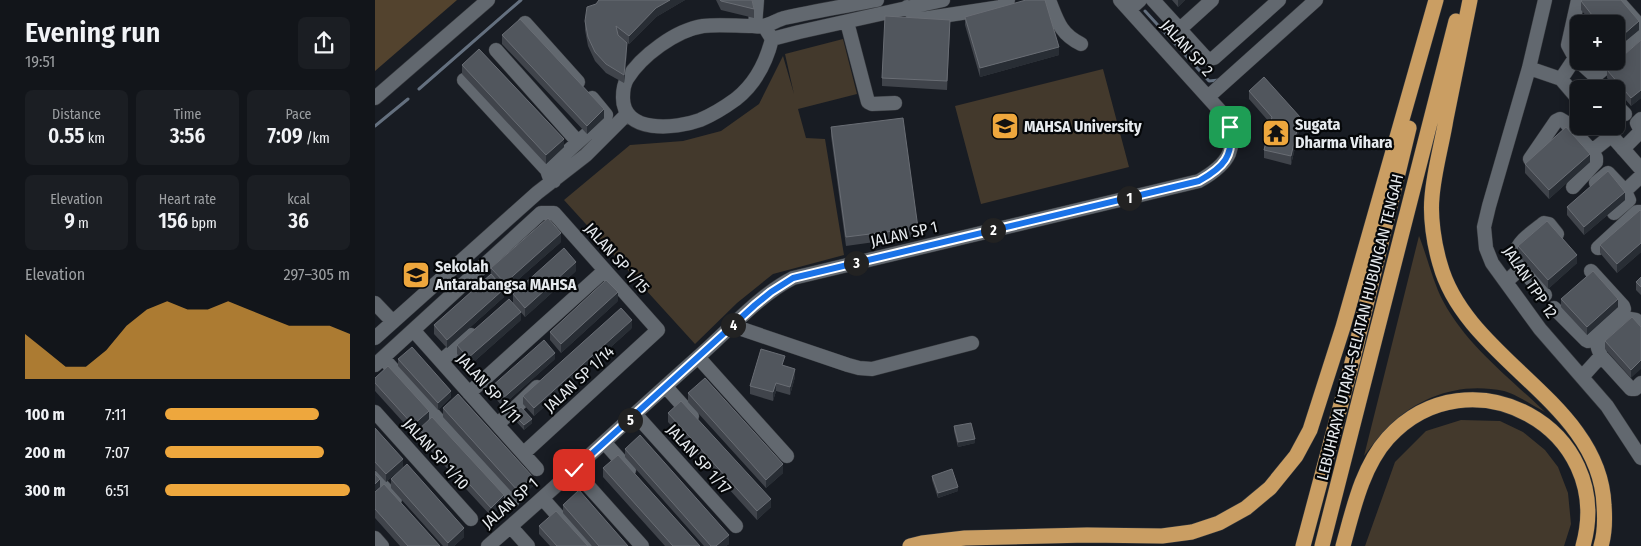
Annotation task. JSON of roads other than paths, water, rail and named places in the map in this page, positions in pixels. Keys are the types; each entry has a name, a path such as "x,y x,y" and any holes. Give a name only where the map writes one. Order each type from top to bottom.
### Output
{"highway":[{"path":"910,546 965,538 1163,536 1192,532 1219,523 1246,508 1270,488 1296,456 1310,430 1343,327 1436,0"},
{"name":"LEBUHRAYA UTARA–SELATAN HUBUNGAN TENGAH","path":"1303,546 1353,359 1441,0"},
{"name":"LEBUHRAYA UTARA–SELATAN HUBUNGAN TENGAH","path":"1321,546 1461,0"},
{"path":"1469,0 1431,198 1433,236 1440,265 1451,292 1466,315 1484,337 1574,428 1588,448 1599,472 1604,492 1605,516 1601,546"},
{"path":"1343,546 1357,495 1368,470 1384,443 1403,424 1423,411 1465,400 1493,401 1515,408 1534,418 1553,432 1565,445 1583,477 1587,496 1587,516 1583,546"},
{"path":"1065,536 1108,546"}],"street":[{"path":"375,98 489,0"},
{"path":"757,0 759,26 773,39"},
{"path":"773,39 763,67 752,83 737,98 700,120 683,125 660,126 638,122 627,114 623,106 623,90 627,80 649,54 662,43 683,32 703,26 759,26 781,19 877,0"},
{"path":"773,39 943,0"},
{"path":"907,7 913,14 922,19 1001,7 1008,0"},
{"path":"1049,0 1064,32 1081,44"},
{"path":"1125,5 1140,0"},
{"path":"1153,0 1205,57 1209,59 1214,58 1279,0"},
{"path":"1180,29 1212,0"},
{"path":"1208,97 1316,0"},
{"name":"JALAN TPP 12","path":"1545,0 1529,68 1484,227 1486,248 1492,263 1540,329 1607,406 1641,458"},
{"path":"1574,15 1578,0"},
{"path":"1617,0 1641,27"},
{"name":"JALAN SP 2","path":"1125,5 1208,97"},
{"path":"375,303 381,328 550,176 578,142 605,118 606,113 525,22"},
{"path":"847,22 869,102 872,104 895,104"},
{"path":"1570,33 1567,45 1570,50"},
{"path":"1625,50 1641,36"},
{"path":"495,50 578,142"},
{"path":"1561,79 1570,66"},
{"path":"1529,68 1561,79 1570,90"},
{"path":"1588,70 1595,76 1602,70"},
{"path":"464,80 550,176"},
{"name":"JALAN SP 1","path":"488,546 771,292 793,278 1199,181 1216,171 1224,163 1232,141 1230,127 1223,114 1208,97"},
{"path":"550,176 586,155 627,114"},
{"path":"1530,159 1556,121 1559,119 1565,122 1592,151 1596,158 1596,162 1573,187"},
{"path":"1623,149 1641,131 1637,124 1641,119"},
{"path":"1592,151 1604,135"},
{"path":"1611,135 1641,169"},
{"path":"1590,188 1608,173 1625,191 1629,200 1614,214"},
{"path":"1625,191 1641,176"},
{"name":"JALAN SP 1/15","path":"414,331 541,213 547,212 554,213 658,330"},
{"path":"1598,248 1637,212 1641,212"},
{"path":"1545,295 1521,268 1516,255 1517,249 1521,243 1544,223 1549,224 1566,243"},
{"path":"1506,282 1521,268"},
{"path":"469,393 604,271"},
{"path":"1555,308 1588,341 1623,312 1623,306 1591,271"},
{"path":"1540,329 1555,308 1567,296"},
{"path":"1641,326 1636,320 1630,319 1598,348 1601,356 1631,389 1635,389 1641,383"},
{"path":"441,361 484,323"},
{"path":"733,326 848,365 873,369 972,343"},
{"name":"JALAN SP 1/14","path":"524,453 658,330"},
{"path":"414,331 379,361 512,502"},
{"name":"JALAN SP 1/11","path":"414,331 537,469"},
{"path":"1582,377 1601,356"},
{"path":"698,357 787,456"},
{"path":"497,424 546,379"},
{"path":"666,387 698,423"},
{"name":"JALAN SP 1/10","path":"375,412 471,519"},
{"name":"JALAN SP 1/17","path":"635,415 736,526"},
{"path":"605,443 638,480"},
{"path":"574,470 642,546"},
{"path":"375,478 407,512"},
{"path":"543,498 585,546"},
{"path":"511,527 528,546"},
{"path":"375,538 382,546"}],"waterway":[{"path":"419,89 521,0"},
{"path":"1145,11 1209,81 1219,80"},
{"path":"375,126 408,99"}],"place":[{"name":"MAHSA University","path":"1005,126"},
{"name":"Sugata Dharma Vihara","path":"1276,133"},
{"name":"Sekolah Antarabangsa MAHSA","path":"416,275"}]}
